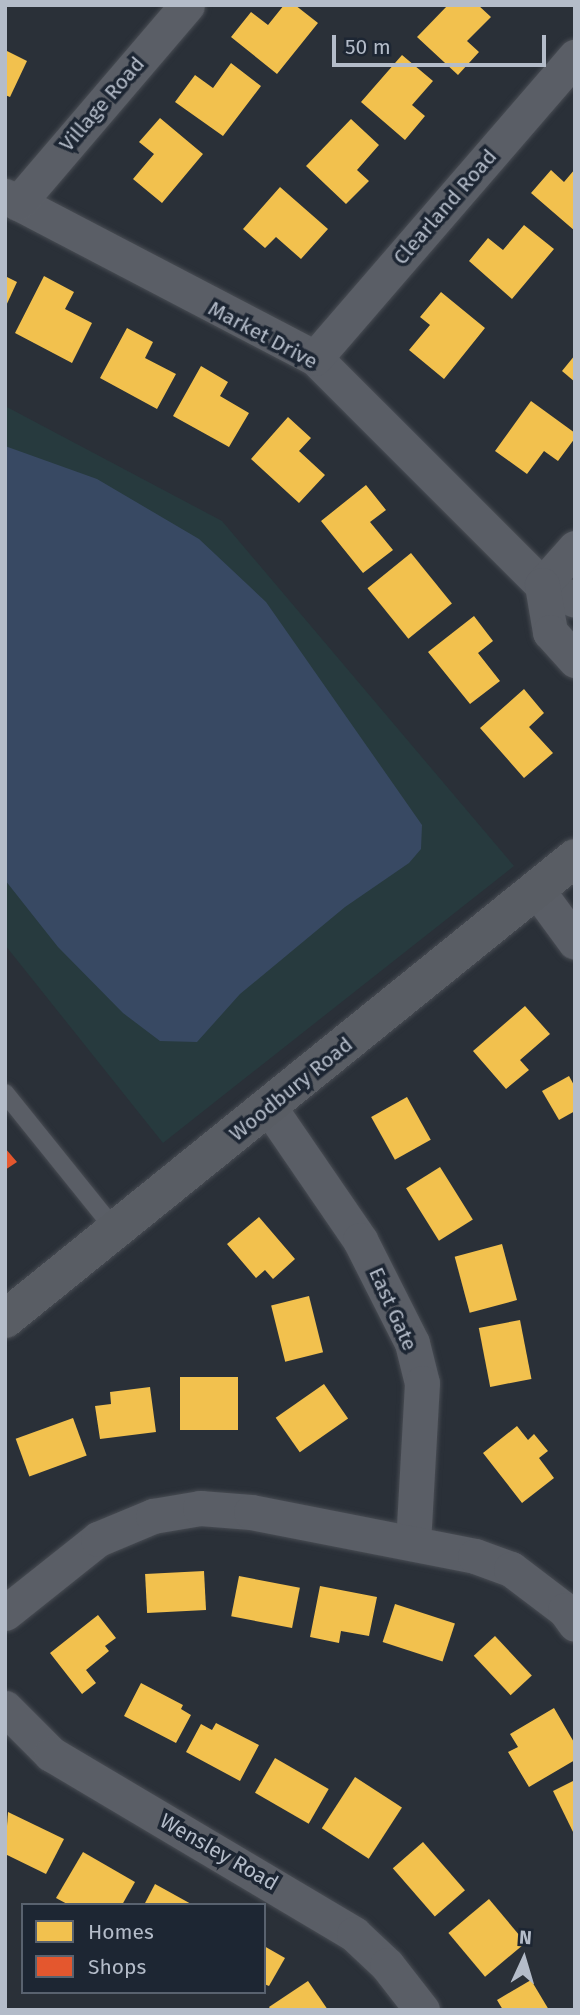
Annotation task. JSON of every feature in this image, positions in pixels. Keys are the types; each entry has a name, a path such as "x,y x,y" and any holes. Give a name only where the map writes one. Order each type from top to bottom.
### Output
{"main road":[{"name":"Woodbury Road","path":"5,1319 575,858"}],"street":[{"name":"Village Road","path":"11,199 187,5"},
{"name":"Clearland Road","path":"315,358 575,57"},
{"name":"Market Drive","path":"11,199 315,358 542,585 575,600"},
{"path":"575,548 542,585 550,632 575,660"},
{"path":"537,890 575,942"},
{"name":"East Gate","path":"269,1107 360,1240 412,1343 422,1383 413,1542"},
{"path":"5,1614 98,1539 153,1516 200,1508 251,1512 413,1542 511,1569 565,1610 575,1624"},
{"name":"Wensley Road","path":"5,1708 51,1754 354,1934 387,1965 422,2010"}],"lane":[{"path":"5,1093 115,1230"}],"green space":[{"path":"5,406 222,521 514,866 163,1143 5,945"}],"water":[{"path":"5,446 97,479 199,539 266,602 422,825 421,849 409,863 345,907 240,994 197,1042 160,1041 123,1013 58,947 5,880"}],"building: Homes":[{"path":"284,5 295,5 318,23 277,74 231,37 251,12 268,25"},
{"path":"448,5 478,5 491,17 467,41 479,52 458,75 417,37"},
{"path":"5,50 27,61 10,97 5,95"},
{"path":"402,55 433,81 412,105 425,116 405,140 361,102"},
{"path":"231,63 261,86 223,136 175,102 195,75 213,88"},
{"path":"160,118 203,154 162,203 133,179 154,154 139,142"},
{"path":"351,119 379,145 357,170 369,181 346,204 306,166"},
{"path":"575,169 575,231 531,193 551,170 564,182"},
{"path":"280,187 328,229 301,259 276,237 265,248 243,229"},
{"path":"524,225 554,249 512,299 469,261 488,238 503,250"},
{"path":"5,276 17,282 5,308"},
{"path":"44,276 74,292 65,309 92,323 72,363 15,333"},
{"path":"441,292 485,328 444,379 409,350 430,325 420,317"},
{"path":"127,328 153,342 145,358 176,374 157,409 100,378"},
{"path":"575,355 575,382 562,371"},
{"path":"201,366 228,382 220,396 249,413 229,447 173,416"},
{"path":"531,401 575,433 575,438 558,461 544,451 527,474 495,451"},
{"path":"288,417 311,438 299,451 325,475 299,503 251,459"},
{"path":"366,485 386,510 370,522 393,550 363,573 321,521"},
{"path":"411,553 452,604 408,639 367,588"},
{"path":"474,616 493,641 478,653 500,681 470,704 428,652"},
{"path":"524,689 544,713 529,727 553,753 524,778 480,728"},
{"path":"525,1006 550,1034 520,1060 529,1070 506,1089 473,1051"},
{"path":"569,1076 575,1087 575,1111 559,1120 542,1091"},
{"path":"407,1097 431,1140 395,1160 371,1117"},
{"path":"440,1167 473,1220 439,1241 406,1188"},
{"path":"259,1217 295,1259 273,1279 265,1270 256,1278 227,1244"},
{"path":"502,1244 517,1300 470,1313 455,1257"},
{"path":"309,1296 323,1352 285,1362 271,1305"},
{"path":"520,1320 531,1379 490,1387 479,1328"},
{"path":"180,1377 238,1377 238,1430 180,1430"},
{"path":"324,1384 348,1418 300,1452 276,1418"},
{"path":"150,1387 156,1432 100,1439 95,1406 111,1404 110,1392"},
{"path":"73,1418 87,1456 29,1476 16,1439"},
{"path":"517,1426 528,1440 534,1434 548,1451 539,1458 554,1478 522,1503 483,1453"},
{"path":"204,1571 206,1610 147,1613 145,1574"},
{"path":"239,1576 300,1588 292,1628 231,1616"},
{"path":"320,1586 377,1597 369,1636 341,1631 339,1643 310,1637"},
{"path":"395,1604 455,1623 443,1662 383,1642"},
{"path":"98,1615 116,1638 105,1646 109,1651 86,1670 96,1683 82,1694 50,1653"},
{"path":"495,1636 532,1675 511,1695 474,1656"},
{"path":"141,1683 183,1705 181,1709 191,1715 176,1743 124,1716"},
{"path":"554,1708 575,1744 575,1760 529,1787 508,1752 518,1747 510,1734"},
{"path":"216,1723 259,1745 240,1781 186,1752 201,1724 212,1730"},
{"path":"275,1758 329,1789 309,1824 255,1793"},
{"path":"355,1777 402,1807 369,1859 322,1828"},
{"path":"575,1780 575,1836 553,1791"},
{"path":"8,1812 64,1839 46,1874 5,1854"},
{"path":"423,1842 465,1890 435,1917 393,1868"},
{"path":"83,1852 135,1882 123,1903 65,1903 56,1898"},
{"path":"155,1884 189,1903 145,1903"},
{"path":"489,1899 526,1943 485,1977 448,1933"},
{"path":"266,1947 285,1958 269,1986 266,1985"},
{"path":"531,1980 549,2010 503,2010 497,2000"},
{"path":"308,1981 328,2010 271,2010 269,2007"}],"building: Shops":[{"path":"5,1148 17,1162 5,1170"}]}
